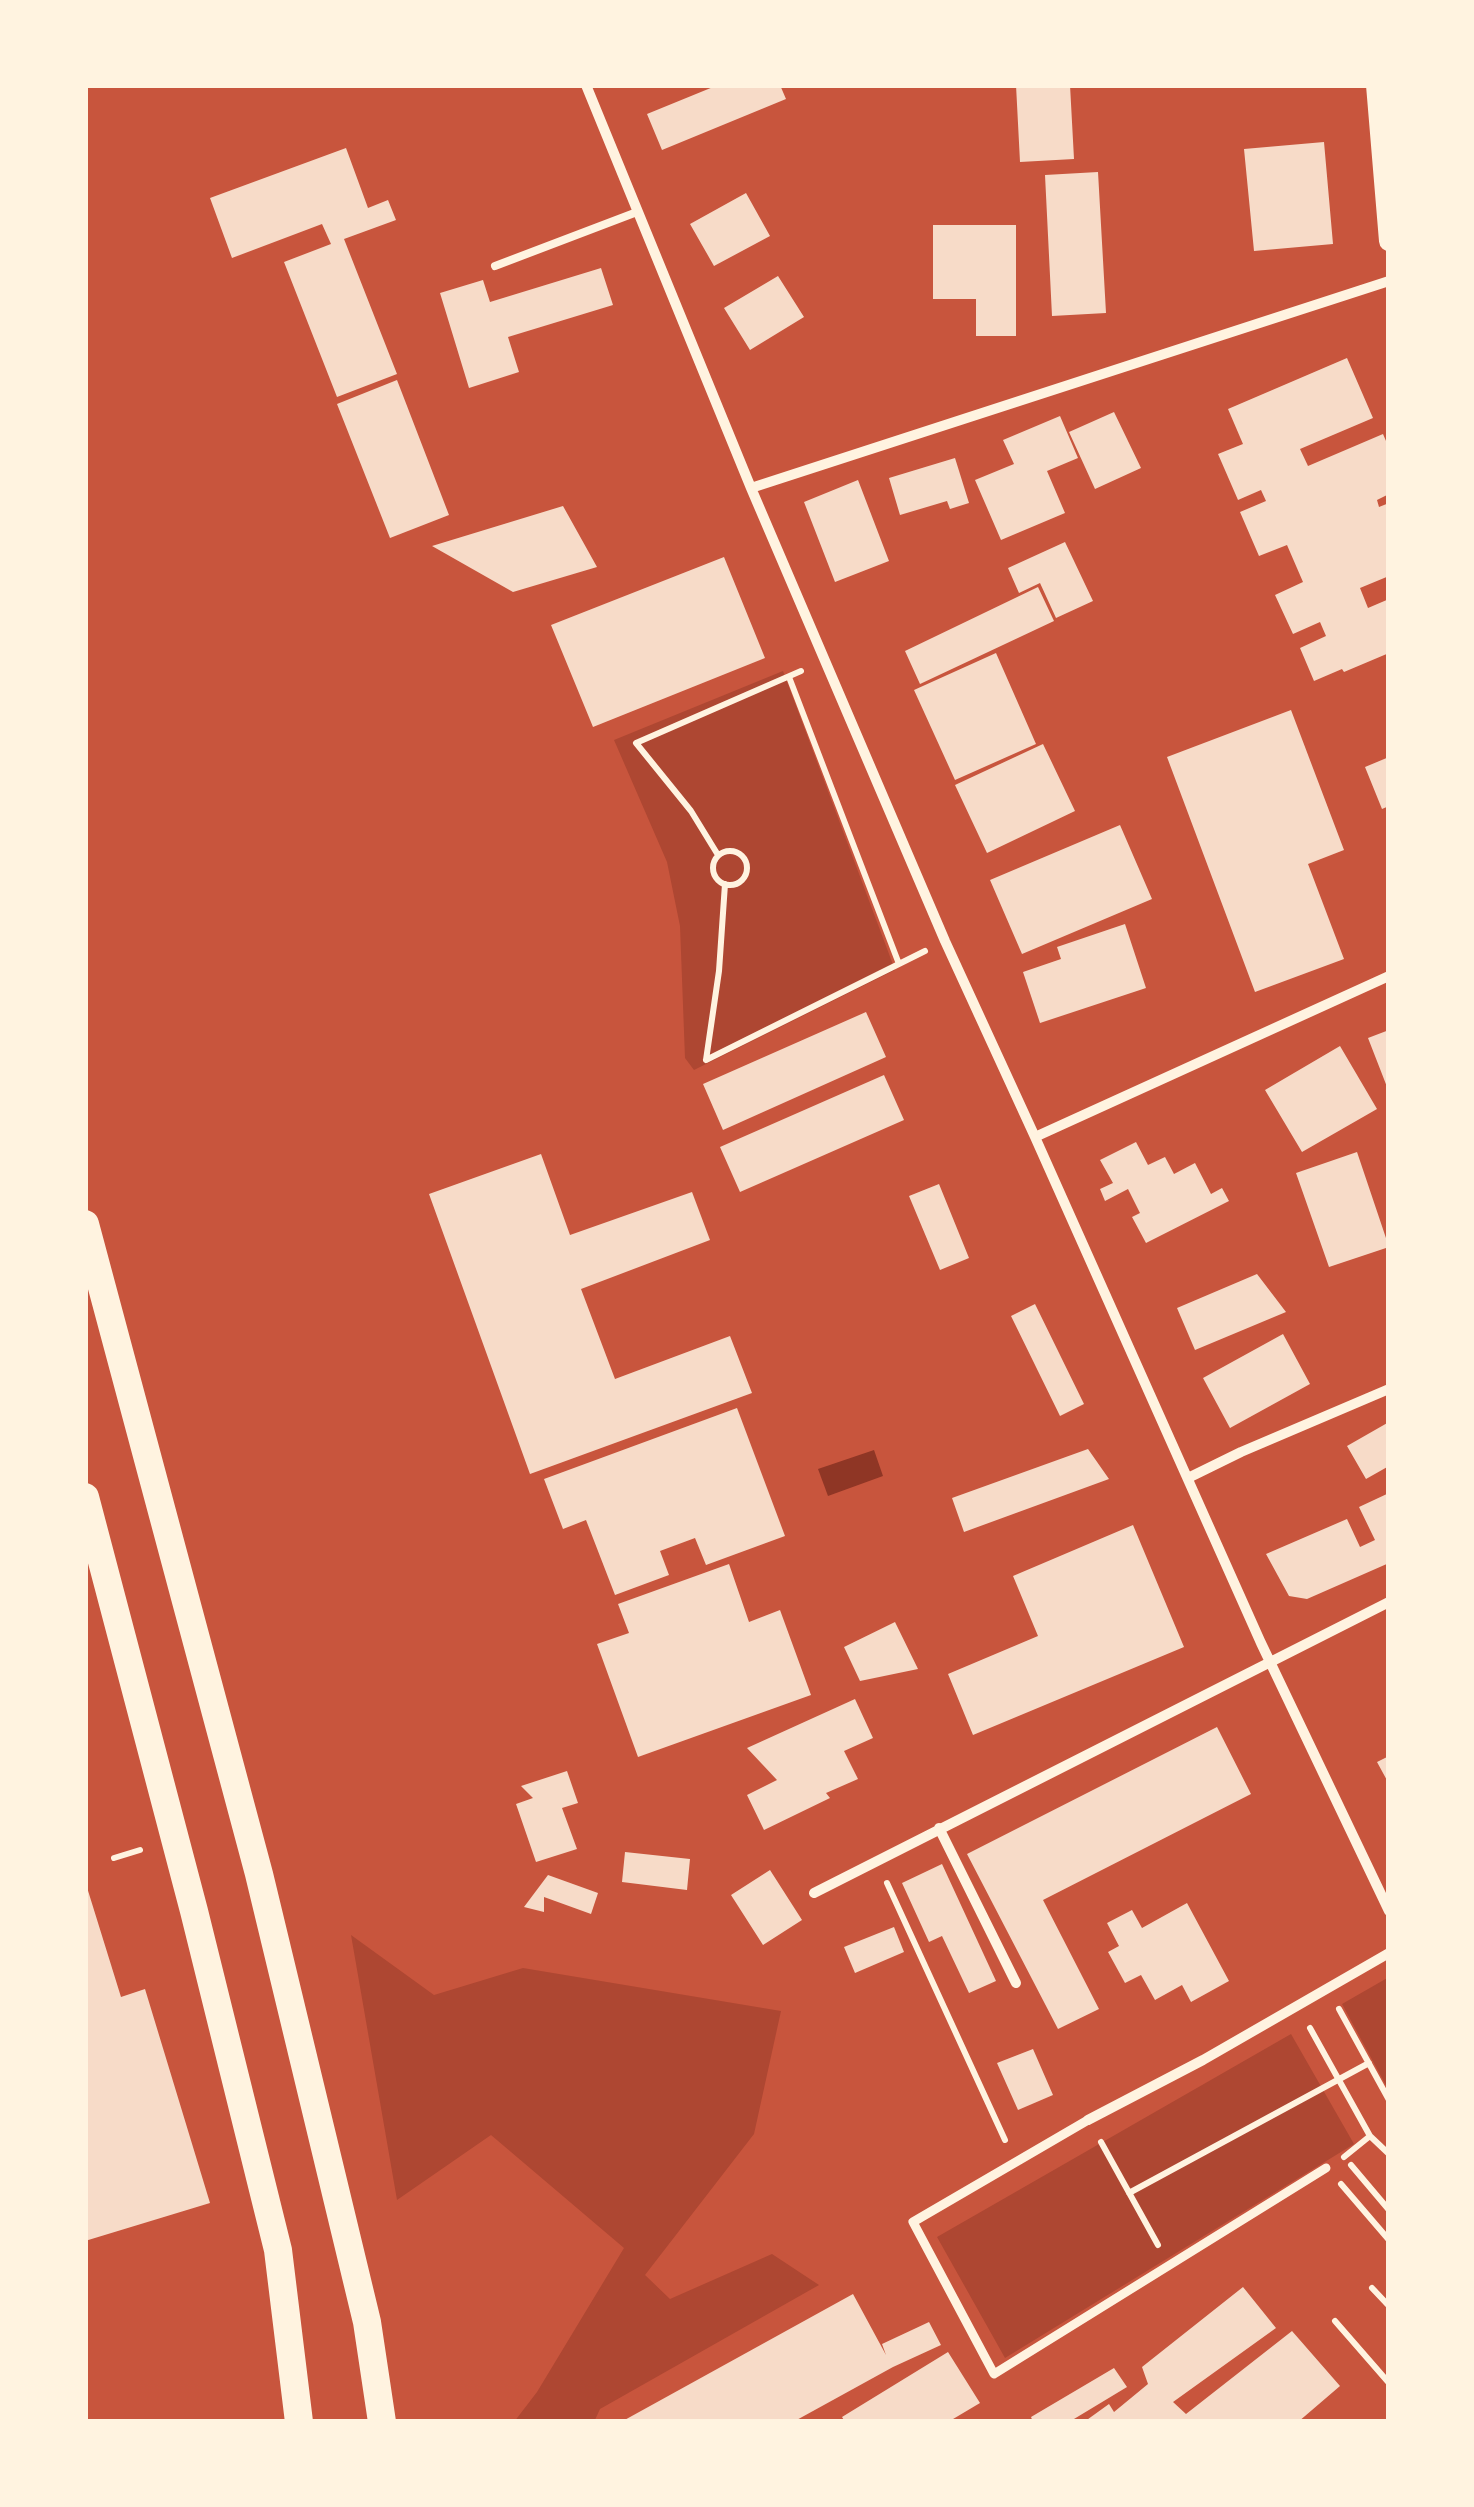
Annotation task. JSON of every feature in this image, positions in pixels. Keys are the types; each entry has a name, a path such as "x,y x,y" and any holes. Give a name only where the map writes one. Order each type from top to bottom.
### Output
{"highway":[{"path":"85,1224 264,1893 367,2322 382,2422"},
{"path":"85,1497 278,2250 299,2422"}],"main road":[{"path":"1376,85 1389,241"}],"street":[{"path":"586,85 751,488 945,941 1270,1662 1389,1911"},
{"path":"751,488 1389,281"},
{"path":"1036,1137 1389,976"},
{"path":"1188,1478 1389,1389"},
{"path":"814,1893 1389,1602"},
{"path":"938,1828 1016,1983"},
{"path":"1326,2168 994,2374 913,2222 1389,1953"}],"lane":[{"path":"495,266 637,212"}],"path":[{"path":"718,856 691,812 636,744 825,660"},
{"path":"789,677 899,964"},
{"path":"728,850 739,853 748,867 740,881 720,882 712,865 718,856 728,850"},
{"path":"725,884 719,971 706,1060 945,941"},
{"path":"876,1859 1015,2163"},
{"path":"1328,1988 1389,2100"},
{"path":"1297,2005 1370,2136 1389,2154"},
{"path":"1129,2192 1369,2064"},
{"path":"1088,2120 1169,2264"},
{"path":"1344,2157 1389,2210"},
{"path":"1326,2168 1389,2240"},
{"path":"1372,2288 1389,2306"},
{"path":"1335,2321 1387,2377"}],"shaded area":[{"path":"783,671 895,970 694,1070 685,1058 680,926 667,862 614,740"},
{"path":"874,1450 883,1476 828,1496 818,1469"},
{"path":"351,1935 434,1995 523,1968 781,2011 754,2134 645,2275 670,2299 772,2254 819,2285 600,2409 594,2422 514,2422 537,2392 624,2248 491,2135 397,2200"},
{"path":"1389,1977 1389,2091 1342,2004"},
{"path":"1291,2034 1354,2144 1005,2358 937,2237"}],"building":[{"path":"718,85 780,85 786,99 662,150 647,114"},
{"path":"1016,85 1070,85 1074,159 1020,162"},
{"path":"1324,142 1333,244 1254,251 1244,149"},
{"path":"346,148 368,208 388,200 396,220 344,239 397,374 337,397 284,262 331,244 322,224 232,258 210,198"},
{"path":"1098,172 1106,313 1052,316 1045,175"},
{"path":"746,193 770,236 714,266 690,224"},
{"path":"933,225 1016,225 1016,336 976,336 976,299 933,299"},
{"path":"601,268 613,305 508,337 519,372 469,388 440,293 483,280 490,302"},
{"path":"778,276 804,317 750,350 724,308"},
{"path":"1347,358 1373,418 1300,449 1308,466 1383,434 1389,448 1389,494 1377,500 1379,507 1389,503 1389,576 1360,588 1368,608 1389,599 1389,653 1314,681 1300,648 1326,636 1320,622 1293,634 1275,595 1303,582 1287,545 1259,556 1240,512 1266,501 1261,490 1238,500 1218,454 1243,444 1228,409"},
{"path":"397,380 449,515 390,538 337,404"},
{"path":"1114,412 1141,468 1095,489 1069,432"},
{"path":"1060,416 1078,458 1047,471 1065,513 1001,540 975,480 1014,464 1003,440"},
{"path":"955,458 969,503 950,509 947,501 900,515 889,478"},
{"path":"858,480 889,561 835,582 804,502"},
{"path":"563,506 597,567 513,592 432,546"},
{"path":"1065,542 1093,601 1056,618 1040,583 1019,593 1008,568"},
{"path":"724,557 765,658 593,727 551,625"},
{"path":"1038,587 1054,621 920,684 905,651"},
{"path":"996,653 1036,744 955,780 914,690"},
{"path":"1291,710 1344,850 1308,864 1344,959 1255,992 1167,757"},
{"path":"1043,744 1075,811 987,853 955,785"},
{"path":"1389,757 1389,806 1382,809 1365,767"},
{"path":"1120,825 1152,899 1022,954 990,880"},
{"path":"1125,924 1146,988 1040,1023 1023,972 1061,959 1057,947"},
{"path":"866,1012 886,1057 723,1130 703,1084"},
{"path":"1389,1030 1389,1092 1368,1038"},
{"path":"1340,1046 1377,1109 1302,1152 1265,1090"},
{"path":"884,1075 904,1120 740,1192 720,1147"},
{"path":"1136,1142 1148,1165 1165,1157 1174,1174 1195,1163 1211,1194 1222,1188 1229,1201 1146,1243 1132,1217 1140,1213 1128,1189 1105,1201 1100,1189 1113,1183 1100,1160"},
{"path":"1357,1152 1389,1247 1329,1267 1296,1173"},
{"path":"541,1154 570,1235 692,1192 710,1240 581,1289 615,1379 730,1336 752,1393 530,1474 429,1194"},
{"path":"939,1184 969,1258 940,1270 909,1196"},
{"path":"1257,1274 1286,1312 1195,1350 1177,1308"},
{"path":"1035,1304 1084,1404 1060,1416 1011,1316"},
{"path":"1283,1334 1310,1384 1230,1428 1203,1378"},
{"path":"737,1408 785,1536 706,1565 695,1538 660,1551 669,1575 615,1595 586,1520 563,1529 544,1479"},
{"path":"1389,1422 1389,1466 1366,1479 1347,1446"},
{"path":"1088,1449 1109,1479 964,1532 952,1498"},
{"path":"1389,1493 1389,1563 1307,1599 1289,1596 1266,1554 1347,1519 1360,1547 1375,1540 1359,1507"},
{"path":"1133,1525 1184,1647 973,1735 948,1674 1038,1636 1013,1576"},
{"path":"729,1564 749,1622 780,1610 811,1695 638,1757 597,1644 629,1633 618,1604"},
{"path":"895,1622 918,1669 860,1681 844,1647"},
{"path":"855,1699 873,1738 844,1751 858,1779 826,1793 830,1798 764,1830 747,1795 777,1780 747,1748"},
{"path":"1217,1727 1251,1794 1043,1900 1099,2009 1058,2029 967,1854"},
{"path":"1389,1756 1389,1784 1377,1762"},
{"path":"567,1771 578,1803 562,1808 577,1849 536,1862 516,1804 533,1798 521,1786"},
{"path":"625,1852 690,1859 687,1890 622,1882"},
{"path":"942,1864 996,1981 969,1993 942,1936 929,1942 902,1883"},
{"path":"770,1870 802,1920 763,1945 731,1895"},
{"path":"548,1875 598,1893 591,1914 544,1897 544,1912 524,1907"},
{"path":"85,1881 121,1997 145,1989 210,2203 85,2241"},
{"path":"1187,1903 1229,1981 1191,2002 1182,1985 1155,2000 1141,1975 1125,1983 1108,1952 1119,1946 1107,1923 1132,1910 1142,1928"},
{"path":"894,1927 904,1952 855,1973 844,1947"},
{"path":"1033,2049 1053,2095 1018,2110 997,2063"},
{"path":"1243,2287 1276,2328 1173,2402 1186,2414 1292,2331 1340,2386 1298,2422 1084,2422 1109,2404 1114,2412 1148,2384 1142,2367"},
{"path":"853,2294 886,2355 882,2344 929,2322 941,2345 793,2422 621,2422"},
{"path":"948,2352 980,2403 948,2422 845,2422 842,2417"},
{"path":"1114,2368 1127,2387 1069,2422 1033,2422 1031,2417"}]}
